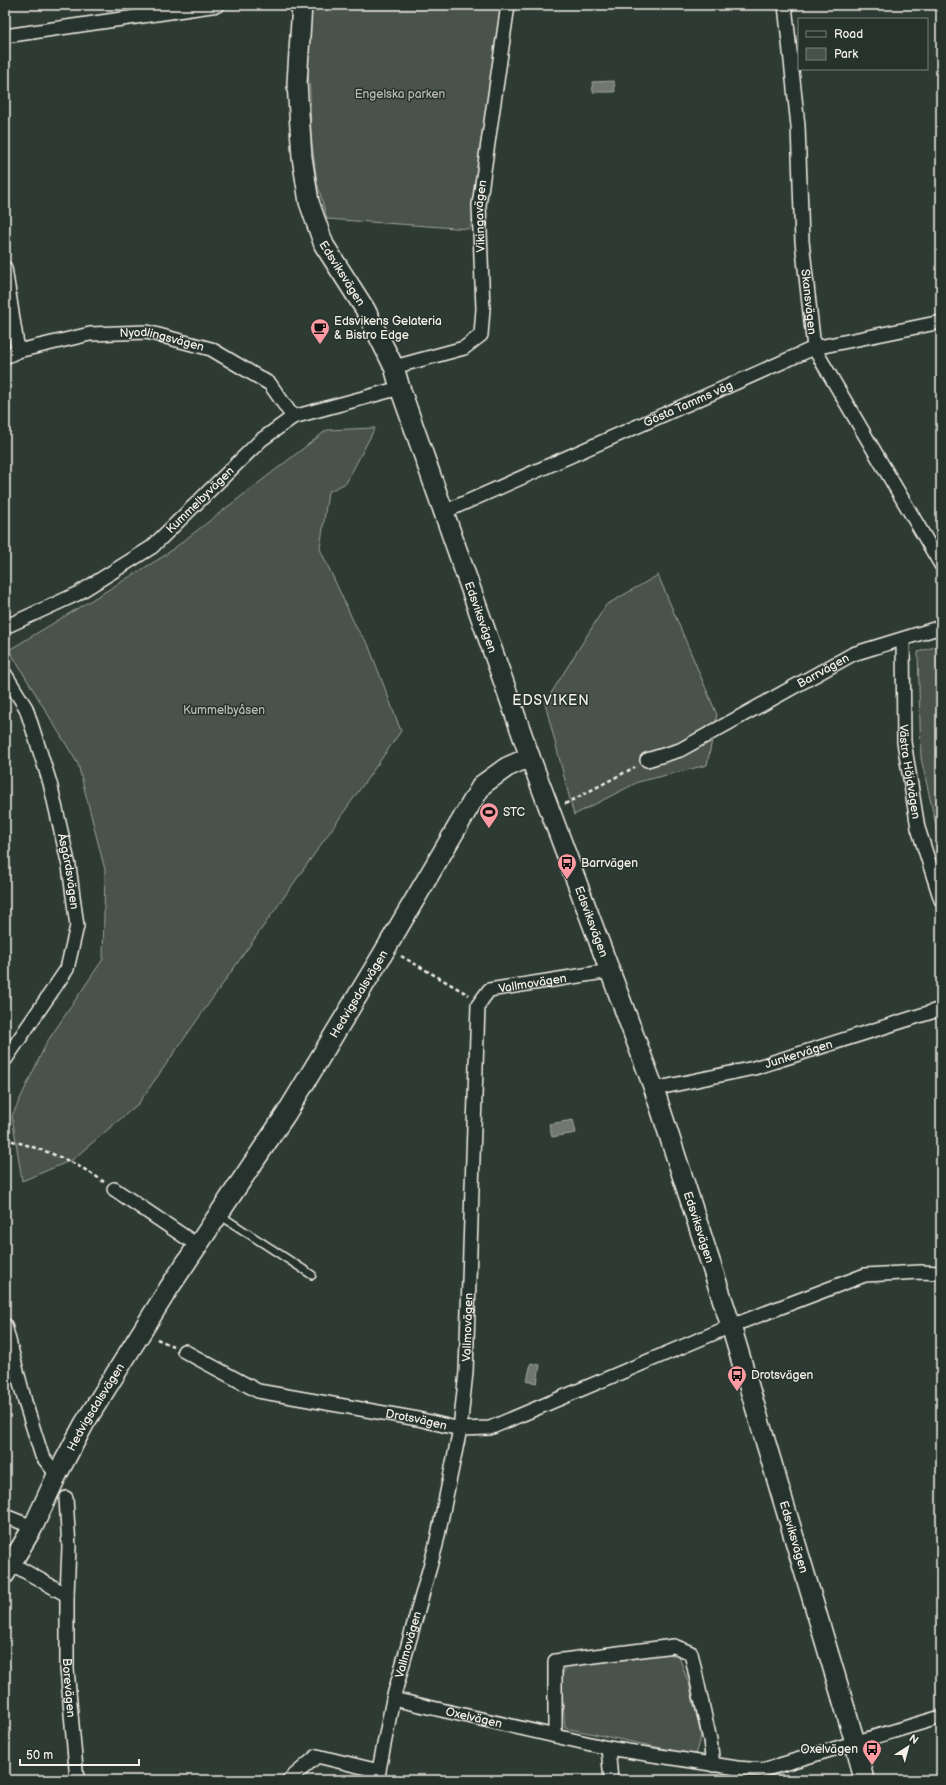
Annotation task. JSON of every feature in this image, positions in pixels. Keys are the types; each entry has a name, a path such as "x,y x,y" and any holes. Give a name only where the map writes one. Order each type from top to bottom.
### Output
{"street":[{"path":"5,36 218,5"},
{"name":"Edsviksvägen","path":"302,5 297,83 302,157 309,202 324,244 364,309 394,367 400,388 530,757 654,1089 731,1326 855,1742 864,1780"},
{"name":"Vikingavägen","path":"394,367 464,348 481,335 483,309 480,204 508,5"},
{"name":"Skansvägen","path":"785,5 798,126 802,241 814,348 941,565"},
{"path":"5,268 18,351"},
{"name":"Gösta Tamms väg","path":"444,512 814,348 941,322"},
{"name":"Nyodlingsvägen","path":"5,357 18,351 90,334 147,332 211,349 270,384 293,417"},
{"name":"Kummelbyvägen","path":"5,627 77,594 152,547 261,440 293,417 400,388"},
{"name":"Barrvägen","path":"647,760 680,750 853,654 903,640 941,627"},
{"name":"Västra Höjdvägen","path":"903,640 904,742 918,828 941,900"},
{"name":"Åsgårdsvägen","path":"5,674 26,708 50,783 69,866 77,926 67,969 5,1060"},
{"name":"Hedvigsdalsvägen","path":"8,1569 33,1527 57,1475 84,1424 197,1246 286,1114 482,786 507,767 530,757"},
{"name":"Vallmovägen","path":"378,1775 393,1699 436,1545 460,1429 466,1372 478,1005 489,990 610,970"},
{"name":"Junkervägen","path":"654,1089 754,1068 941,1009"},
{"path":"114,1189 197,1246"},
{"name":"Drotsvägen","path":"184,1351 258,1391 418,1419 460,1429 490,1428 731,1326 865,1275 920,1272 941,1273"},
{"path":"5,1325 25,1402 42,1456 57,1475"},
{"name":"Borevägen","path":"66,1498 69,1547 67,1595 67,1669 77,1780"},
{"path":"5,1516 33,1527"},
{"path":"8,1569 67,1595"},
{"path":"554,1736 555,1661 674,1646 691,1653 710,1740 713,1765"},
{"name":"Oxelvägen","path":"393,1699 608,1748 713,1765 763,1770 941,1717"},
{"path":"608,1748 611,1780"},
{"path":"289,1780 317,1756 378,1775"}],"lane":[{"path":"218,1214 312,1275"}],"path":[{"path":"549,809 567,804 647,760"},
{"path":"386,948 481,1002"},
{"path":"5,1139 62,1157 88,1170 114,1189"},
{"path":"141,1332 184,1351"}],"green space":[{"name":"Engelska parken","path":"312,5 503,5 474,211 470,229 327,219 317,182 311,136 310,92 307,63"},
{"name":"Kummelbyåsen","path":"375,428 346,483 328,492 320,549 357,629 368,644 401,731 138,1104 72,1160 22,1181 12,1116 47,1042 103,959 105,870 78,764 9,650 164,556 327,430"},
{"path":"658,575 717,715 707,765 638,782 574,815 545,703 606,605"},
{"path":"941,645 941,848 921,758 918,652"},
{"path":"666,1653 679,1657 690,1687 701,1735 695,1755 565,1728 561,1676 569,1664"}],"shaded area":[{"path":"614,81 615,92 593,92 592,82"},
{"path":"573,1120 576,1133 552,1137 549,1124"},
{"path":"531,1363 540,1365 537,1383 527,1381"}],"place":[{"name":"Edsvikens Gelateria & Bistro Edge","path":"320,345"},
{"name":"STC","path":"489,829"},
{"name":"Barrvägen","path":"567,880"},
{"name":"Drotsvägen","path":"737,1392"},
{"name":"Oxelvägen","path":"872,1766"}],"district":[{"name":"EDSVIKEN","path":"551,700"}]}
